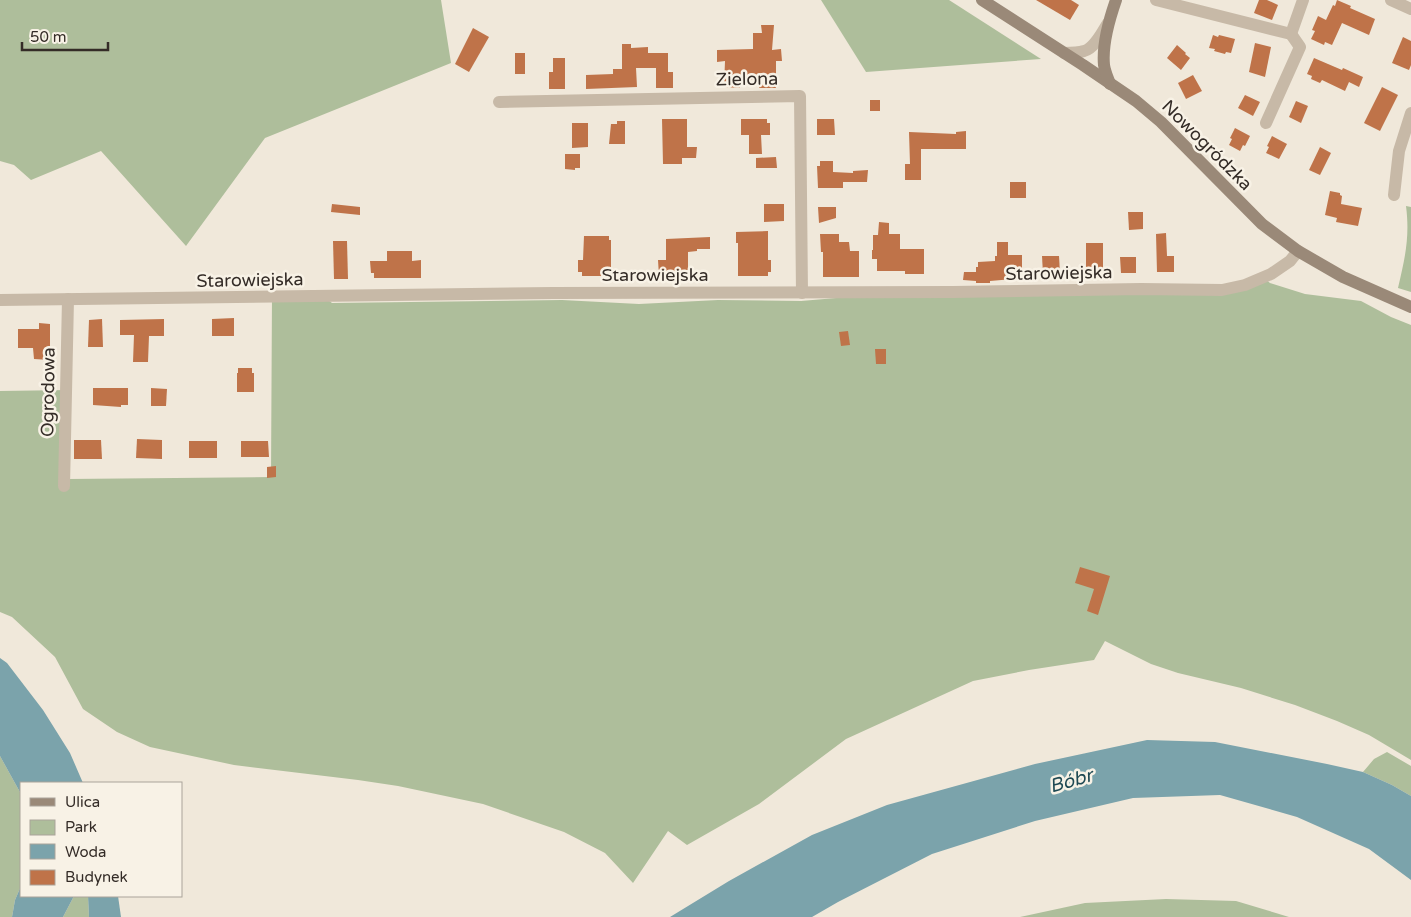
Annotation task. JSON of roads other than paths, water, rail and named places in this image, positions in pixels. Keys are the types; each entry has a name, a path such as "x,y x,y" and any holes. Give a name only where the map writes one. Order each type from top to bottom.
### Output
{"main road":[{"name":"Nowogródzka","path":"982,0 1136,101 1161,122 1262,224 1298,251 1343,277 1411,307"},
{"path":"1110,84 1104,67 1104,53 1109,21 1116,0"}],"street":[{"path":"1156,0 1291,34 1300,47 1266,123"},
{"path":"1291,34 1304,0"},
{"path":"1391,0 1411,8"},
{"path":"1064,53 1088,49 1096,42 1109,21"},
{"name":"Zielona","path":"499,102 800,96 802,293"},
{"path":"1394,195 1399,150 1411,113"},
{"name":"Starowiejska","path":"0,300 553,292 802,293 1222,290 1246,285 1272,274 1290,261 1298,251"},
{"name":"Ogrodowa","path":"64,486 68,299"}],"water":[{"path":"0,658 7,663 43,710 70,753 83,782 20,782 20,792 0,756"},
{"name":"Bóbr","path":"1147,740 1215,742 1363,772 1392,785 1411,796 1411,880 1369,849 1297,817 1220,795 1133,798 1035,821 932,854 812,917 670,917 729,881 812,835 887,805 1035,764"},
{"path":"20,888 20,897 73,897 63,917 12,917 15,900"},
{"path":"88,897 118,897 121,917 89,917"}]}
